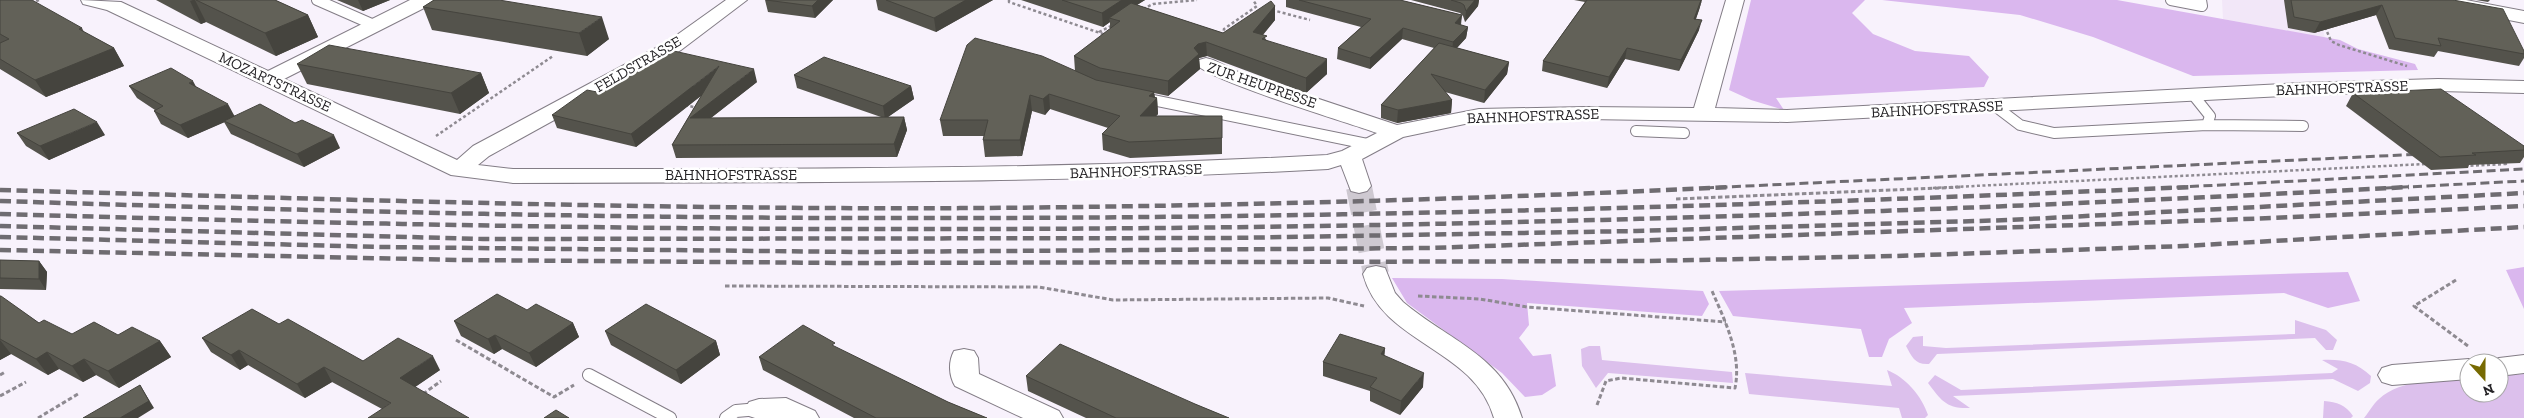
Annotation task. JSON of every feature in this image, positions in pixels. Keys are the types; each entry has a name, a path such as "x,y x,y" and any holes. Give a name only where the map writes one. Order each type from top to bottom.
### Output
{"street":[{"name":"MOZARTSTRASSE","path":"90,0 114,6 459,170"},
{"path":"268,79 425,0"},
{"name":"FELDSTRASSE","path":"459,170 481,151 674,46 738,0"},
{"path":"1702,116 1735,0"},
{"path":"2437,0 2524,16"},
{"name":"ZUR HEUPRESSE","path":"1206,64 1231,76 1396,132"},
{"name":"BAHNHOFSTRASSE","path":"459,170 513,176 1000,175 1204,169 1328,162 1350,156 1396,132 1479,115 1586,113 1787,116 2438,85 2524,87"},
{"path":"1350,156 1359,186"},
{"path":"1385,293 1487,378 1497,391 1508,418"},
{"path":"964,358 965,379 1049,418"},
{"path":"2392,375 2459,362"},
{"path":"2509,366 2524,364"},
{"path":"759,409 786,408 805,418"}],"lane":[{"path":"317,0 374,25"},
{"path":"2171,0 2202,6 2201,0"},
{"path":"1136,96 1372,145"},
{"path":"2194,96 2210,116 2207,125"},
{"path":"1995,106 2020,125 2054,133 2207,125 2303,126"},
{"path":"1636,131 1684,133"},
{"path":"589,375 670,418"},
{"path":"726,418 736,411 759,409"}],"path":[{"path":"24,5 39,0"},
{"path":"1009,0 1009,2 1108,36"},
{"path":"1138,12 1153,4 1196,0"},
{"path":"1253,0 1257,6 1310,20"},
{"path":"1217,41 1223,36 1224,30 1257,6"},
{"path":"2322,18 2327,36 2339,46 2418,70 2438,85"},
{"path":"1098,32 1114,24"},
{"path":"416,149 553,56"},
{"path":"682,104 701,108"},
{"path":"2463,170 2459,167 2506,164 2501,161 2512,160"},
{"path":"2461,162 2484,161"},
{"path":"1676,199 2147,179 2434,164"},
{"path":"2456,280 2414,306 2464,353"},
{"path":"725,286 1039,287 1113,300 1328,298 1378,309 1385,293 1480,299 1527,307 1726,322"},
{"path":"1597,405 1606,381 1621,378 1735,388 1738,380 1726,322 1712,291"},
{"path":"456,340 554,397 589,375"},
{"path":"0,375 5,372"},
{"path":"418,397 441,381"},
{"path":"0,396 26,382"},
{"path":"38,418 78,394"}],"shaded area":[{"path":"1751,0 1865,0 1852,13 1873,34 1915,51 1969,56 1989,77 1984,87 1776,98 1784,110 1751,100 1729,90"},
{"path":"1882,0 2117,0 2340,40 2358,49 2415,64 2418,70 2193,76 2093,37 2020,15"},
{"path":"2222,0 2315,0 2325,38 2223,19"},
{"path":"2524,267 2524,309 2506,270"},
{"path":"2348,272 2360,301 2328,308 2284,293 1904,308 1912,323 1889,339 1882,357 1869,357 1861,329 1733,316 1719,291"},
{"path":"1392,278 1502,279 1703,291 1709,304 1702,316 1527,303 1529,325 1519,338 1533,356 1551,354 1556,386 1542,395 1525,397 1502,373 1407,303"},
{"path":"2295,320 2326,330 2337,340 2333,350 2326,350 2315,338 1937,354 1929,364 1924,364 1914,360 1906,346 1913,337 1923,336 1923,346 1946,348 2295,334"},
{"path":"1589,346 1600,346 1602,360 1732,372 1733,383 1608,373 1596,388 1582,366 1581,349"},
{"path":"2322,360 2342,361 2360,367 2371,376 2370,383 2358,391 2333,379 1953,396 1970,408 1962,408 1945,402 1928,383 1935,375 1961,390 2332,373 2338,369"},
{"path":"1887,370 1900,377 1917,394 1928,415 1925,418 1902,418 1899,408 1749,394 1745,373 1892,386"},
{"path":"2524,374 2524,418 2364,418 2379,399 2388,392 2399,387 2422,382 2459,380 2459,403 2509,403 2509,375"},
{"path":"2324,401 2341,405 2353,416 2351,418 2323,418"}],"building":[{"path":"0,0 32,0 114,48 35,80 0,59 0,43 9,39 0,34"},
{"path":"196,0 275,0 308,15 265,33"},
{"path":"434,0 499,0 602,17 579,33 423,7"},
{"path":"766,0 818,0 812,6"},
{"path":"886,0 966,0 934,18"},
{"path":"1062,0 1122,0 1102,13"},
{"path":"1299,0 1400,0 1462,15 1455,23 1468,27 1453,42 1403,28 1370,58 1338,48 1371,19"},
{"path":"1451,0 1475,0 1466,11 1464,5"},
{"path":"1587,0 1701,0 1694,19 1702,20 1681,60 1627,48 1609,77 1543,61"},
{"path":"2291,0 2453,0 2503,9 2524,54 2438,38 2441,46 2395,38 2382,5 2320,22 2294,17"},
{"path":"1271,1 1275,6 1253,32 1267,36 1262,39 1327,59 1306,78 1206,42 1198,44 1194,48 1199,54 1168,81 1100,68 1074,56 1120,21 1109,18 1131,3 1223,33"},
{"path":"975,38 1042,56 1096,80 1154,92 1149,96 1157,98 1140,116 1222,116 1222,138 1129,142 1102,134 1120,116 1049,94 1043,99 1030,95 1020,140 983,140 988,120 940,120 967,45"},
{"path":"1439,43 1509,62 1485,90 1431,74 1452,100 1398,110 1381,105"},
{"path":"329,45 481,73 451,93 297,64"},
{"path":"665,49 754,69 690,118 904,117 894,144 672,145 719,66 631,134 552,115 587,90 602,93"},
{"path":"824,57 911,86 883,106 794,75"},
{"path":"171,68 193,81 189,83 228,104 180,125 154,111 163,106 129,86"},
{"path":"2441,89 2524,146 2524,150 2440,157 2353,93"},
{"path":"260,104 295,123 302,120 334,135 297,154 224,121"},
{"path":"74,109 97,122 40,146 17,133"},
{"path":"0,260 39,261 39,279 0,278"},
{"path":"497,294 527,310 536,304 573,323 529,353 495,335 488,339 454,321"},
{"path":"0,296 39,323 44,320 72,334 94,322 118,335 132,327 160,341 108,371 84,359 72,366 47,352 36,359 0,339"},
{"path":"646,304 716,341 676,370 605,331"},
{"path":"252,309 279,324 288,319 363,361 398,338 433,356 400,378 469,418 368,418 391,403 324,367 297,384 239,350 231,355 202,338"},
{"path":"803,325 835,343 832,345 948,402 987,418 876,418 759,357"},
{"path":"1340,334 1385,348 1381,354 1424,373 1401,401 1370,387 1377,378 1323,362"},
{"path":"1060,344 1229,418 1116,418 1026,376"},
{"path":"140,385 149,401 120,418 83,418"},
{"path":"556,410 569,418 544,418"}],"tunnel":[{"path":"1359,187 1376,274"}],"railway":[{"path":"1705,188 2424,154"},
{"path":"2163,188 2524,169"},
{"path":"2386,188 2524,181"},
{"path":"0,190 615,206 983,208 1358,201 1732,187"},
{"path":"0,201 592,216 829,218 1103,217 1259,216 1570,209 2192,187"},
{"path":"0,214 591,227 827,229 1311,226 1494,223 1860,212 2409,187"},
{"path":"0,226 483,239 1230,238 1636,231 2010,220 2524,193"},
{"path":"0,237 381,247 859,252 1431,248 2273,218 2524,206"},
{"path":"0,250 459,260 852,263 1647,261 1896,256 2183,246 2524,227"}]}
